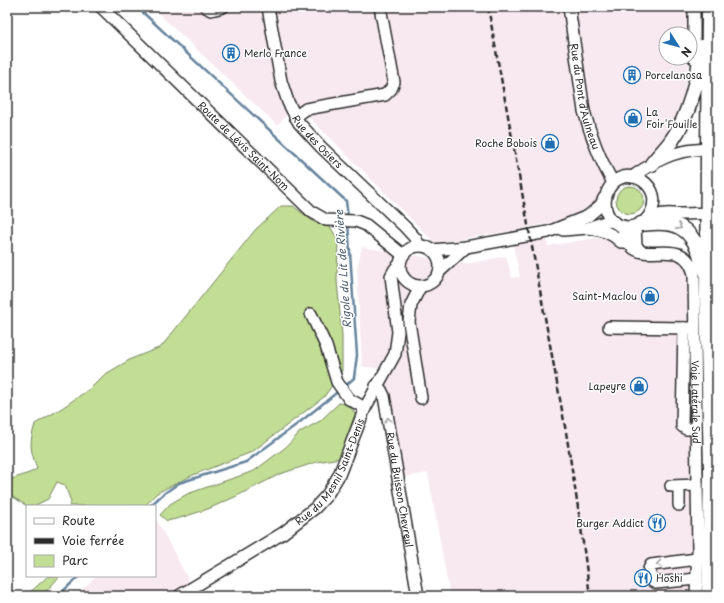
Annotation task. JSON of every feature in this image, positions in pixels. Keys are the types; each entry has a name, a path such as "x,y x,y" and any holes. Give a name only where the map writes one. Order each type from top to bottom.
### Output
{"main road":[{"path":"652,164 671,142 687,112 698,74 701,54 704,7"},
{"path":"709,7 712,149 712,213 707,296 711,469 709,596"},
{"path":"640,224 664,223 676,225 688,233 699,251 702,264 702,284 707,296"}],"street":[{"name":"Route de Lévis Saint-Nom","path":"101,7 312,212 326,220 338,222 356,221 366,225 401,260"},
{"path":"206,7 211,10 222,7"},
{"name":"Rue des Osiers","path":"268,7 281,81 295,117 308,134 405,227 416,239 419,246"},
{"path":"295,117 306,109 385,95 391,89 394,82 380,7"},
{"name":"Rue du Pont d'Aulneau","path":"569,7 584,111 605,167 614,182"},
{"path":"692,91 695,53 694,7"},
{"path":"632,177 652,164 677,152 694,149 712,149"},
{"path":"548,232 588,216 601,205 608,190 614,182 625,177 632,177 639,179 648,185 654,198 654,207 651,215 640,224 636,245 640,251"},
{"path":"604,198 607,213 619,224 627,242 631,247 640,251"},
{"path":"432,250 466,247 548,232 588,228 608,221 619,224 640,224 659,215 712,213"},
{"path":"588,228 601,230 616,237 622,242 627,242"},
{"path":"440,271 439,260 432,250 426,247 419,246 408,250 401,260 401,274 404,279 408,283 420,287 430,284 440,271 466,247"},
{"name":"Voie Latérale Sud","path":"640,251 675,253 687,260 692,266 694,274 697,485 696,596"},
{"name":"Rue du Mesnil Saint-Denis","path":"178,596 283,533 315,508 327,495 338,476 365,408 395,354 398,338 391,276 401,260"},
{"path":"392,290 404,279"},
{"path":"420,287 411,305 409,322 421,398"},
{"path":"311,314 326,346 342,388 349,399 365,408"},
{"path":"609,327 695,328"},
{"path":"684,328 682,426 686,429 696,429"},
{"name":"Rue du Buisson Chevreul","path":"376,386 381,390 384,396 418,596"},
{"path":"679,505 675,486 697,485"},
{"path":"697,558 651,565 650,569 652,581 656,583 697,579"}],"shaded area":[{"path":"152,7 697,7 692,26 658,26 658,66 689,66 685,89 674,124 654,152 580,216 517,230 435,243 297,105 277,125"},
{"path":"546,237 548,246 596,238 651,247 680,247 696,260 701,596 450,596 428,473 403,477 381,369 362,366 357,270 362,247 466,264 506,256 512,278 520,277 513,244"},
{"path":"156,519 190,583 168,596 76,596 95,577 156,577"}],"green space":[{"path":"630,186 640,190 644,200 640,210 630,214 620,210 616,200 620,190"},
{"path":"281,206 293,206 314,222 331,228 338,240 337,281 342,335 342,371 324,397 252,452 193,475 157,493 146,505 70,505 71,502 65,485 57,482 48,499 36,505 26,505 10,495 7,496 7,481 37,469 31,446 35,424 91,388 104,375 131,359 161,347 256,229"},
{"path":"339,403 348,406 355,414 340,458 317,462 280,474 208,509 180,518 167,521 160,515 170,504 187,494 254,471 286,447 300,432 320,421"},
{"path":"47,577 59,577 42,596 26,596"}],"waterway":[{"name":"Rigole du Lit de Rivière","path":"137,7 346,201 348,218"},
{"name":"Rigole du Lit de Rivière","path":"344,387 354,378 357,355 348,223"},
{"name":"Rigole du Lit de Rivière","path":"151,505 179,483 246,462 340,390"},
{"name":"Rigole du Lit de Rivière","path":"58,596 78,577"}],"railway":[{"path":"488,7 566,432 590,596"}],"place":[{"name":"Merlo France","path":"231,53"},
{"name":"Porcelanosa","path":"632,75"},
{"name":"La Foir'Fouille","path":"633,118"},
{"name":"Roche Bobois","path":"550,143"},
{"name":"Saint-Maclou","path":"650,296"},
{"name":"Lapeyre","path":"639,386"},
{"name":"Burger Addict","path":"657,523"},
{"name":"Hoshi","path":"643,578"}]}
